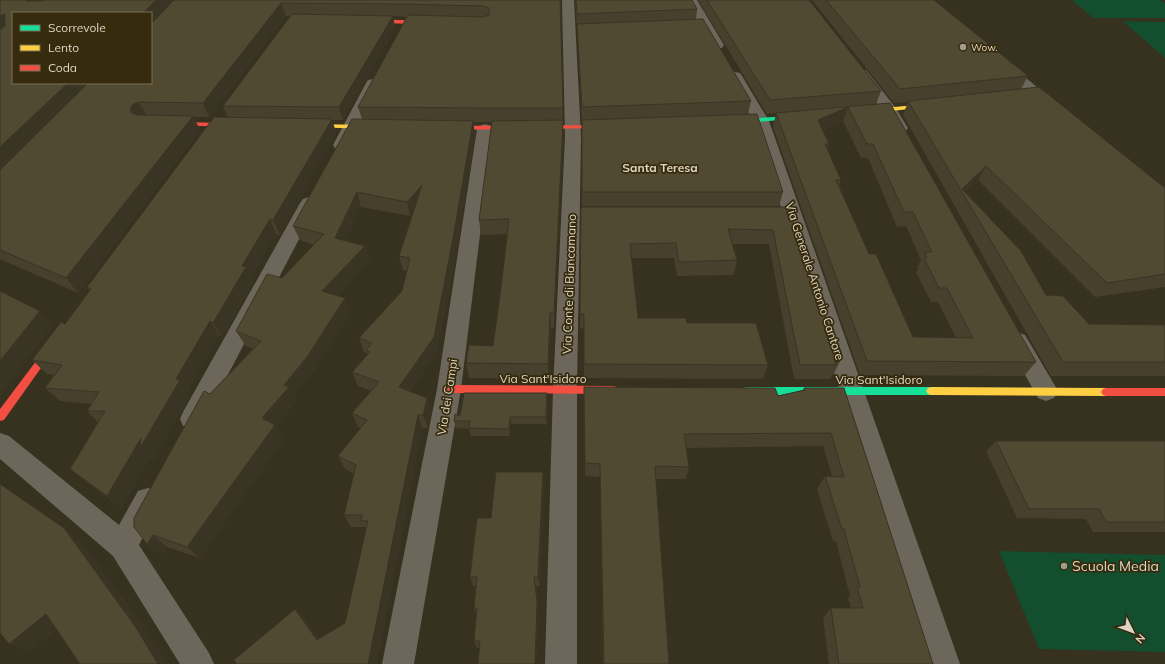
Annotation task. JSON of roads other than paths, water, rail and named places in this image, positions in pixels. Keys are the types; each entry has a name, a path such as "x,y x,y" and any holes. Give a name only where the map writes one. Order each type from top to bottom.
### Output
{"street":[{"name":"Via Conte di Biancamano","path":"561,664 565,390 579,214 573,128 577,32 568,0"},
{"path":"691,0 722,54"},
{"path":"352,21 445,23"},
{"path":"395,43 406,22"},
{"path":"691,27 706,27"},
{"path":"990,54 1029,95 1061,114"},
{"path":"853,63 890,110 910,147"},
{"path":"332,161 384,64"},
{"name":"Via Generale Antonio Cantore","path":"730,67 761,121 785,214 851,391 944,664"},
{"path":"852,113 944,104"},
{"path":"212,128 224,113"},
{"path":"722,122 761,121 814,116"},
{"path":"155,124 212,128 247,126"},
{"path":"294,126 390,127"},
{"path":"438,128 485,129 620,126"},
{"name":"Via dei Campi","path":"398,664 449,389 485,129"},
{"path":"182,438 317,189"},
{"path":"1007,322 1046,392"},
{"path":"0,417 61,334"},
{"name":"Via Sant'Isidoro","path":"449,389 625,390"},
{"name":"Via Sant'Isidoro","path":"734,391 1165,392"},
{"path":"0,444 124,546 198,664"},
{"path":"124,546 156,486"}],"place":[{"name":"Wow.","path":"963,47"},
{"name":"Scuola Media","path":"1064,566"}],"district":[{"name":"Santa Teresa","path":"660,167"}]}
